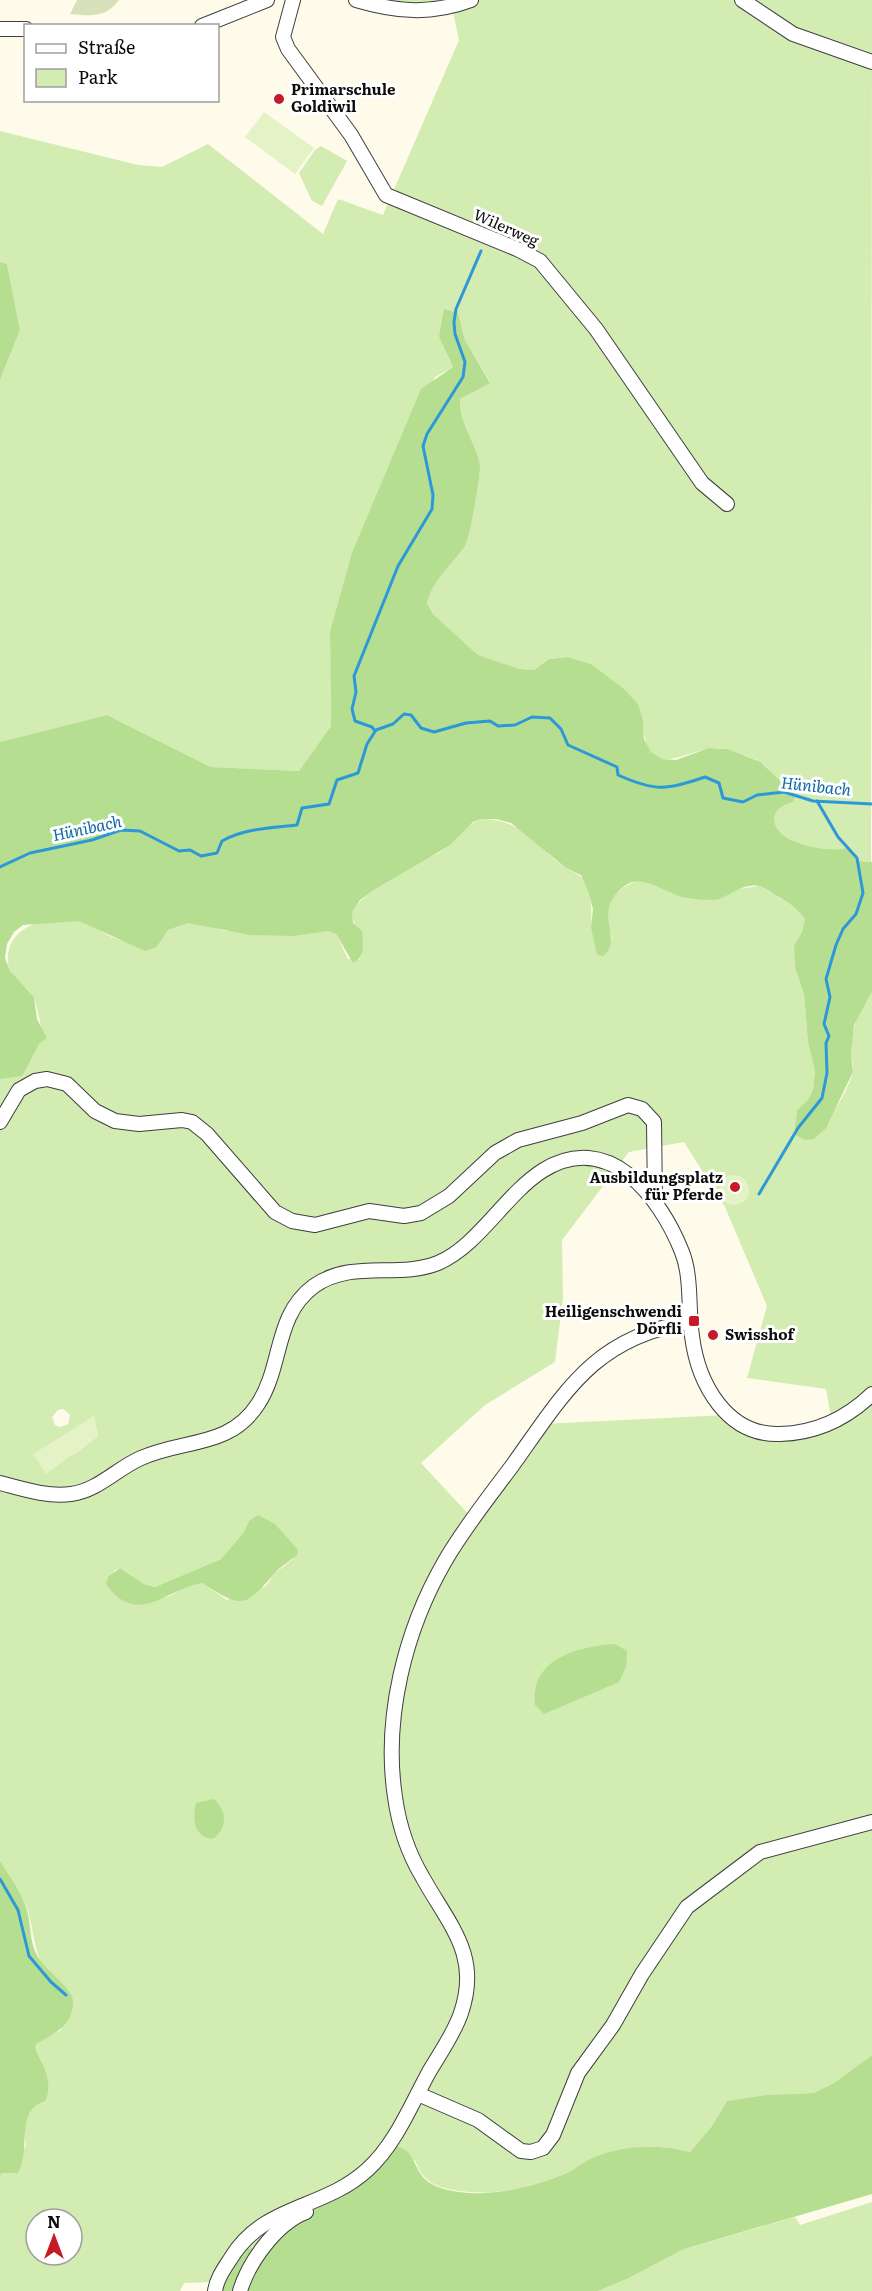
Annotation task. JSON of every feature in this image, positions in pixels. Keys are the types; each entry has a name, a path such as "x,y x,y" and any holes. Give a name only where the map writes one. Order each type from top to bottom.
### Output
{"street":[{"path":"207,24 267,0"},
{"name":"Wilerweg","path":"293,0 283,37 288,49 351,135 386,195 517,249 540,261 596,329 702,483 727,504"},
{"path":"356,0 382,8 419,12 452,7 471,0"},
{"path":"742,0 793,34 872,62"},
{"path":"0,29 24,28"},
{"path":"0,1122 19,1090 35,1081 47,1079 67,1084 95,1111 115,1121 139,1124 192,1122 207,1134 275,1212 292,1221 315,1225 369,1211 404,1216 421,1213 449,1196 495,1154 518,1140 582,1123 619,1106 628,1105 646,1111 654,1122 656,1204"},
{"path":"0,1483 46,1494 73,1494 102,1484 139,1459 209,1441 235,1429 261,1400 285,1325 292,1309 307,1292 321,1281 347,1272 420,1267 438,1263 455,1253 526,1184 549,1167 578,1159 613,1164 637,1179 656,1204 682,1252 690,1322 700,1368 714,1398 734,1421 755,1432 785,1434 820,1428 850,1413 872,1394"},
{"path":"215,2291 218,2279 239,2245 254,2229 278,2214 326,2196 350,2183 377,2160 418,2094 460,2017 467,1981 463,1949 449,1917 415,1864 402,1832 394,1796 393,1723 403,1666 417,1619 446,1560 470,1522 582,1373 620,1343 655,1328 690,1322"},
{"path":"418,2094 478,2120 521,2151 531,2152 543,2148 553,2135 578,2073 613,2025 642,1974 687,1907 760,1852 872,1822"},
{"path":"240,2291 248,2272 270,2240 294,2217 317,2206 326,2196"}],"green space":[{"path":"77,0 119,0 103,13 70,14"},
{"path":"356,0 872,0 871,862 858,861 847,848 815,847 796,842 782,834 777,828 775,816 778,810 793,802 761,762 726,749 713,748 673,759 662,759 652,754 646,742 643,721 591,664 568,657 549,659 534,670 520,669 478,655 433,614 427,603 430,594 438,579 465,546 479,480 478,456 462,416 460,399 490,382 465,340 458,313 439,337 453,367 435,377 330,632 331,726 299,771 211,767 107,715 0,742 0,380 20,330 7,264 0,262 0,131 138,165 162,167 208,144 323,234 338,199 383,215 459,40 452,7"},
{"path":"264,112 314,148 295,174 245,137"},
{"path":"321,146 347,161 322,206 312,201 299,173 315,150"},
{"path":"0,262 7,264 20,330 0,380"},
{"path":"444,309 458,313 465,340 490,383 460,399 462,417 480,465 479,480 465,546 438,579 430,594 427,603 433,614 478,655 520,669 534,670 549,659 568,657 591,664 624,689 638,704 643,721 644,739 651,752 662,759 676,760 709,748 727,749 761,762 795,796 793,802 778,810 775,816 777,828 782,834 796,842 815,847 847,848 858,861 872,862 872,991 854,1025 851,1053 853,1072 826,1128 814,1139 805,1140 794,1134 797,1110 807,1101 813,1090 815,1071 808,1043 804,994 795,968 794,945 802,932 805,919 797,910 762,887 745,887 719,899 707,900 687,898 648,883 633,882 615,895 610,905 608,915 611,941 609,949 603,956 597,955 591,927 593,909 581,875 566,868 511,823 496,819 481,819 473,822 449,846 360,900 352,912 353,923 362,931 363,949 360,957 353,963 336,934 327,931 293,936 250,935 188,923 168,930 157,947 145,951 79,921 23,925 14,932 7,944 5,958 10,971 34,997 37,1019 47,1038 39,1044 22,1076 0,1079 0,742 107,715 211,767 299,771 331,726 330,632 352,553 421,389 453,367 439,337"},
{"path":"481,819 508,824 519,829 555,860 580,876 590,896 591,927 612,939 607,917 608,905 619,891 638,881 717,899 738,889 760,886 798,908 805,919 802,932 794,945 795,968 804,994 808,1043 815,1071 813,1090 807,1101 797,1110 794,1134 814,1139 843,1096 853,1071 851,1052 854,1028 859,1012 872,991 872,2055 834,2083 814,2093 765,2095 727,2101 712,2126 690,2152 656,2147 622,2150 541,2182 514,2189 487,2192 460,2191 438,2186 426,2179 415,2160 314,2209 217,2282 184,2283 180,2291 0,2291 0,2176 26,2146 26,2123 37,2103 41,2060 35,2048 36,2043 61,2030 64,1985 46,1971 41,1962 28,1911 16,1885 0,1861 0,1079 8,1077 43,1040 34,999 9,969 8,954 12,942 29,926 41,922 67,920 88,924 117,939 157,947 168,930 187,923 204,924 225,931 327,931 336,934 348,959 359,960 361,942 351,912 372,891 389,879 445,849 467,827","holes":["684,1142 725,1207 767,1306 747,1378 826,1389 832,1423 755,1432 727,1415 542,1424 473,1519 421,1463 485,1405 555,1362 563,1298 562,1240 629,1152","727,1177 749,1190 746,1199 721,1194 721,1184","63,1409 70,1415 68,1424 60,1427 55,1425 52,1417 58,1410","94,1416 98,1436 73,1455","249,1521 293,1559 275,1573 266,1586 227,1600 202,1583 188,1585 170,1596 131,1604 114,1571 120,1568 144,1584 155,1587 221,1559 244,1532","615,1644 619,1682 585,1694"]},
{"name":"Ausbildungsplatz für Pferde","path":"734,1175 740,1176 748,1184 748,1196 740,1204 734,1205 728,1204 720,1196 719,1190 720,1184 728,1176"},
{"path":"94,1416 98,1436 46,1474 33,1454"},
{"path":"258,1515 275,1524 298,1550 297,1555 249,1598 242,1601 235,1600 202,1583 141,1605 129,1603 118,1597 106,1584 108,1577 120,1568 144,1584 155,1587 221,1559 244,1532 249,1521"},
{"path":"615,1644 627,1651 626,1667 619,1682 544,1714 535,1705 535,1689 540,1676 548,1666 572,1652"},
{"path":"214,1799 224,1819 221,1830 213,1839 207,1838 198,1831 194,1816 196,1803"},
{"path":"0,1861 23,1900 37,1955 68,1990 73,2001 70,2017 66,2023 36,2044 35,2048 48,2081 47,2094 45,2101 30,2113 25,2132 22,2163 18,2173 2,2173 0,2176"},
{"path":"872,2055 872,2194 684,2249 627,2279 598,2291 215,2291 244,2249 257,2248 299,2215 317,2206 393,2146 406,2150 426,2180 438,2187 476,2193 515,2189 557,2177 588,2160 618,2150 654,2147 690,2152 712,2126 727,2101 765,2095 814,2093 834,2083"},
{"path":"872,2202 872,2291 598,2291 627,2279 684,2249 795,2217 800,2225"}],"waterway":[{"path":"375,731 372,727 355,721 352,709 356,692 354,676 398,566 432,509 433,495 423,446 427,434 463,377 465,362 455,334 454,322 456,309 481,251"},
{"name":"Hünibach","path":"0,867 30,853 92,840 121,830 140,831 179,851 190,850 201,856 217,853 222,841 240,833 297,825 302,808 329,804 337,780 358,773 367,744 376,730 393,724 404,714 411,715 421,728 434,732 466,723 490,721 498,726 515,725 532,717 550,718 561,729 568,745 617,767 618,775 652,787 670,787 705,777 719,783 723,798 743,802 757,795 784,792 813,801 872,804"},
{"path":"759,1194 798,1128 822,1098 827,1073 826,1043 829,1036 824,1024 830,997 826,979 836,945 843,929 856,914 863,893 857,858 838,837 817,801"},
{"path":"0,1879 18,1910 29,1956 51,1982 66,1995"}],"place":[{"name":"Primarschule Goldiwil","path":"279,99"},
{"name":"Ausbildungsplatz für Pferde","path":"735,1187"},
{"name":"Heiligenschwendi Dörfli","path":"694,1321"},
{"name":"Swisshof","path":"713,1335"}]}
